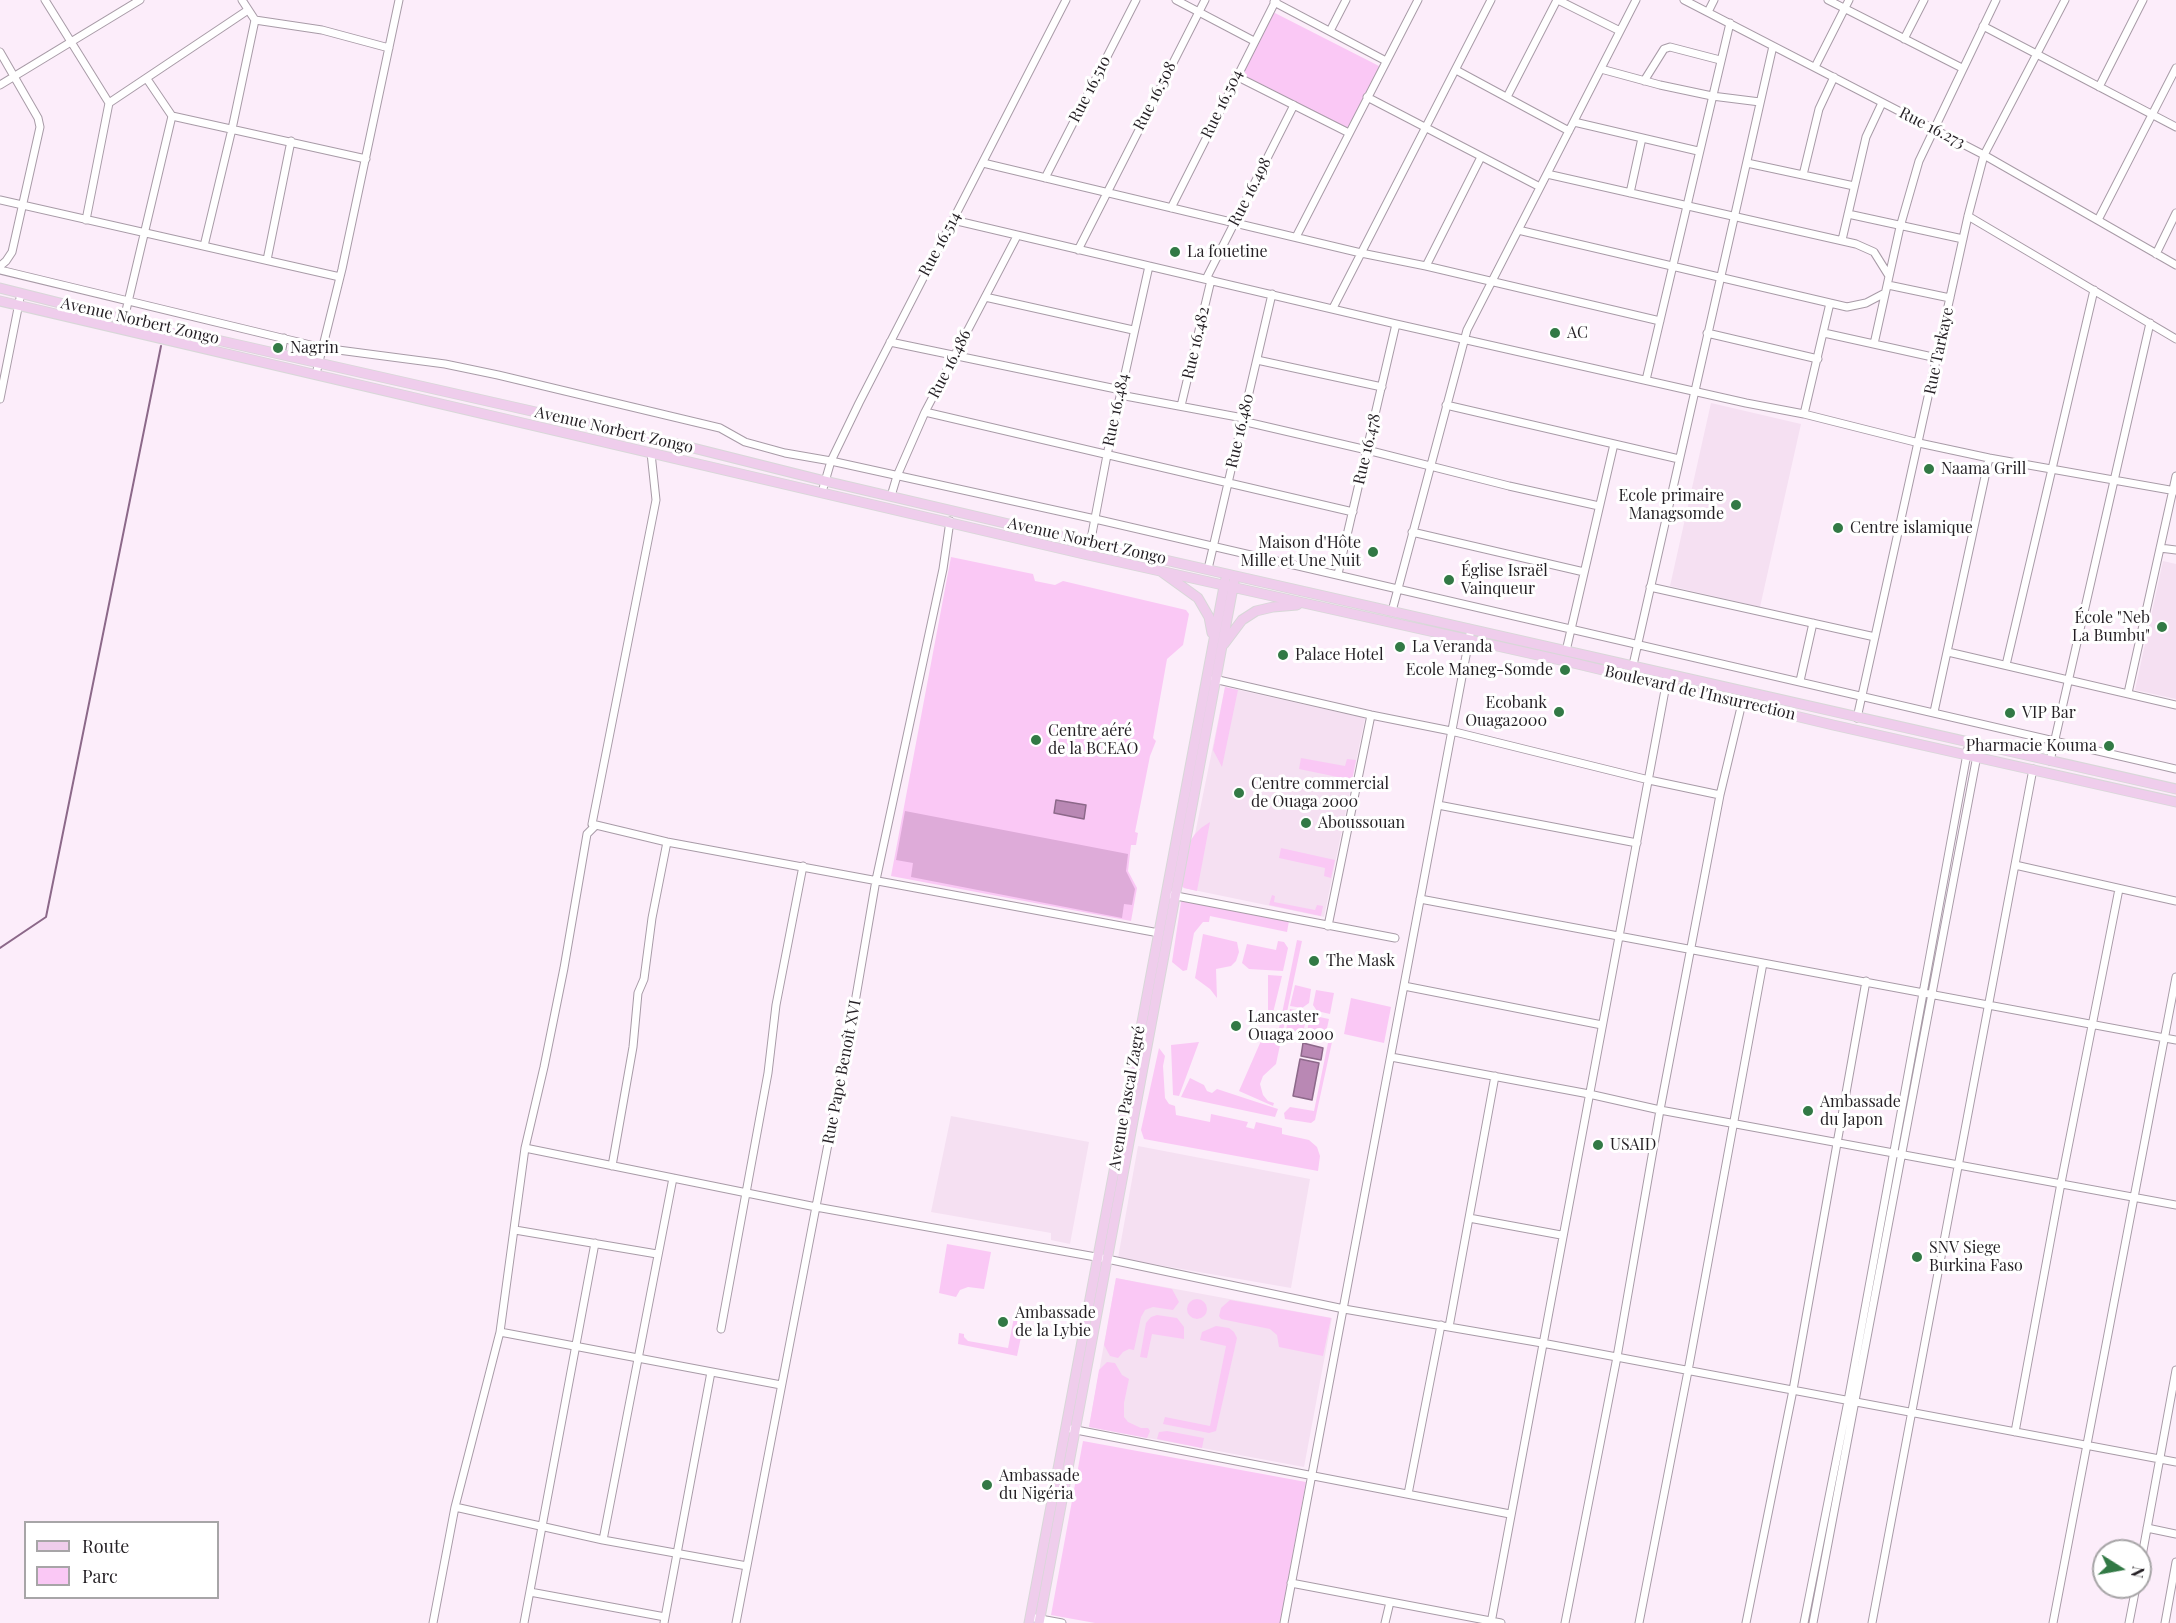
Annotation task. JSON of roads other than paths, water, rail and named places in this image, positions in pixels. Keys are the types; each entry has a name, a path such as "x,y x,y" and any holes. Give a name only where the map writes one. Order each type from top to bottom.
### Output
{"main road":[{"name":"Avenue Norbert Zongo","path":"0,288 124,319 662,440 825,481 1231,574"},
{"name":"Avenue Norbert Zongo","path":"0,301 1228,586"},
{"path":"1158,569 1188,589 1204,606 1212,627 1212,650"},
{"name":"Avenue Pascal Zagré","path":"1034,1620 1211,678 1212,650 1231,574"},
{"name":"Boulevard de l'Insurrection","path":"1231,574 2176,789"},
{"name":"Avenue Pascal Zagré","path":"1211,678 1222,646 1228,586"},
{"name":"Boulevard de l'Insurrection","path":"1228,586 2176,802"},
{"path":"1222,646 1242,620 1256,611 1308,604"},
{"name":"Avenue Pascal Zagré","path":"1103,1259 1159,933 1171,895"}],"street":[{"path":"45,0 109,103 86,220"},
{"path":"0,85 140,0"},
{"path":"242,0 255,20 322,30 389,48"},
{"path":"316,374 340,277 399,0"},
{"name":"Rue 16.514","path":"822,492 831,461 890,342 1066,0"},
{"name":"Rue 16.510","path":"1045,178 1136,0"},
{"path":"1176,0 1254,41"},
{"name":"Rue 16.508","path":"1078,250 1204,0"},
{"path":"1330,31 1346,0"},
{"path":"1296,237 1418,0"},
{"path":"1333,308 1491,0"},
{"path":"1507,97 1557,0 1620,31"},
{"path":"1392,611 1464,338 1636,0"},
{"name":"Rue 16.273","path":"1684,0 1984,155 2176,265"},
{"path":"1708,12 1714,0"},
{"path":"1828,0 1962,68"},
{"path":"1815,67 1849,0"},
{"path":"1904,39 1924,0"},
{"path":"1874,344 1900,226 1919,161 1996,0"},
{"name":"Rue Tarkaye","path":"1857,718 1968,216 1984,155 2066,0"},
{"path":"2099,87 2143,0"},
{"path":"1275,1 1386,61"},
{"name":"Rue 16.504","path":"1171,208 1275,1"},
{"path":"109,103 248,10"},
{"path":"204,246 255,20"},
{"path":"1646,380 1698,151 1730,23"},
{"path":"1983,26 2176,127"},
{"path":"1632,665 1773,45"},
{"path":"1644,81 1664,49 1670,47 1720,60"},
{"path":"0,52 38,118 40,127 12,252 0,268 323,348 455,366 668,414 720,428 745,442 760,447 1338,574 2176,769"},
{"path":"2098,220 2176,68"},
{"path":"1601,69 1712,96 1760,102"},
{"path":"1456,70 1569,131"},
{"path":"1236,76 1349,133"},
{"path":"1803,175 1819,109 1834,77"},
{"path":"147,79 172,116 366,159"},
{"path":"1367,97 1540,187"},
{"path":"1842,240 1866,137 1882,103"},
{"name":"Rue 16.498","path":"1208,279 1234,222 1294,105"},
{"path":"124,319 146,234 172,116"},
{"path":"1574,122 1698,151"},
{"path":"1630,193 1642,138"},
{"path":"267,260 291,141"},
{"path":"1426,266 1481,157"},
{"path":"983,163 1660,321"},
{"path":"1747,163 1854,186"},
{"path":"1547,174 1842,240 1874,252 1889,276"},
{"path":"0,200 340,277"},
{"path":"2156,254 2176,213"},
{"path":"1848,214 1963,239"},
{"path":"1968,216 2176,339"},
{"path":"953,220 1396,324 1804,414 1919,443 2174,491"},
{"path":"1518,230 1852,307 1872,301 1885,293"},
{"name":"Rue 16.486","path":"891,496 897,476 953,356 1017,236"},
{"name":"Rue 16.484","path":"1088,555 1133,330 1149,266"},
{"name":"Rue 16.482","path":"1180,406 1208,279"},
{"path":"1888,285 1950,298"},
{"path":"2006,665 2094,290"},
{"path":"0,399 21,293"},
{"name":"Rue 16.480","path":"1208,569 1272,294"},
{"path":"985,297 1133,330"},
{"path":"1804,414 1830,303"},
{"name":"Rue 16.478","path":"1338,574 1396,324"},
{"path":"2050,761 2150,324"},
{"path":"1707,333 1818,359"},
{"path":"1824,333 1937,358"},
{"path":"281,354 284,338"},
{"path":"890,342 1243,419 1509,486 1599,506"},
{"path":"1257,360 1382,387"},
{"path":"1446,405 1679,459"},
{"path":"926,412 1353,512"},
{"path":"1566,651 1614,444"},
{"path":"651,453 656,500 592,824 667,842 1159,933"},
{"path":"1934,712 1989,458"},
{"path":"2128,693 2176,476"},
{"name":"Rue Pape Benoît XVI","path":"736,1623 876,880 943,569 950,521"},
{"path":"1412,532 1584,572"},
{"path":"2160,548 2176,550"},
{"path":"1650,588 1875,637"},
{"path":"1800,681 1813,623"},
{"path":"1284,1623 1471,629"},
{"path":"1948,652 2176,705"},
{"path":"1491,1622 1668,674"},
{"path":"1211,678 1371,716 1451,731 1649,780 1720,795"},
{"path":"1565,1623 1617,1357 1660,1110 1720,795 1742,703"},
{"path":"1328,926 1371,716"},
{"path":"1804,1623 1902,1155 1928,993 1974,744"},
{"path":"1872,1623 2033,769"},
{"path":"1438,805 1637,843"},
{"path":"433,1623 455,1507 500,1332 525,1148 560,990 586,834 596,825"},
{"path":"612,1166 633,1047 638,993 644,979 652,918 667,842"},
{"path":"2015,865 2176,901"},
{"path":"721,1329 768,1073 776,1005 803,866"},
{"path":"2015,1432 2119,889"},
{"path":"1171,895 1395,938"},
{"path":"1420,899 2176,1040"},
{"path":"1639,1623 1763,963"},
{"path":"2053,1623 2176,977"},
{"path":"1746,1623 1793,1390 1866,981"},
{"path":"1404,986 1602,1025"},
{"path":"1813,1623 1852,1402 1892,1153 1928,993"},
{"path":"1391,1057 1589,1094 1660,1110 2176,1206"},
{"path":"1449,1327 1495,1076"},
{"path":"525,1148 816,1207 1103,1259 1344,1309 1542,1343 2176,1462"},
{"path":"603,1540 673,1178"},
{"path":"1469,1218 1562,1235"},
{"path":"515,1230 657,1254"},
{"path":"524,1623 595,1243"},
{"path":"1408,1494 1441,1325"},
{"path":"500,1332 781,1386"},
{"path":"2145,1539 2173,1401 2176,1370"},
{"path":"530,1592 664,1620 711,1372"},
{"path":"1070,1429 1510,1514"},
{"path":"455,1507 603,1540 747,1566"},
{"path":"2147,1528 2176,1534"},
{"path":"2165,1623 2176,1562"},
{"path":"1291,1583 1501,1623"},
{"path":"2129,1623 2134,1599"},
{"path":"1385,1623 1390,1602"},
{"path":"1034,1620 1062,1623"}],"waterway":[{"path":"0,948 46,917 161,346"}],"place":[{"name":"La fouetine","path":"1175,252"},
{"name":"AC","path":"1555,333"},
{"name":"Nagrin","path":"278,348"},
{"name":"Naama Grill","path":"1929,469"},
{"name":"Ecole primaire Managsomde","path":"1736,505"},
{"name":"Centre islamique","path":"1838,528"},
{"name":"Maison d'Hôte Mille et Une Nuit","path":"1373,552"},
{"name":"Église Israël Vainqueur","path":"1449,580"},
{"name":"École \"Neb La Bumbu\"","path":"2162,627"},
{"name":"La Veranda","path":"1400,647"},
{"name":"Palace Hotel","path":"1283,655"},
{"name":"Ecole Maneg-Somde","path":"1565,670"},
{"name":"Ecobank Ouaga2000","path":"1559,712"},
{"name":"VIP Bar","path":"2010,713"},
{"name":"Centre aéré de la BCEAO","path":"1036,740"},
{"name":"Pharmacie Kouma","path":"2109,746"},
{"name":"Centre commercial de Ouaga 2000","path":"1239,793"},
{"name":"Aboussouan","path":"1306,823"},
{"name":"The Mask","path":"1314,961"},
{"name":"Lancaster Ouaga 2000","path":"1236,1026"},
{"name":"Ambassade du Japon","path":"1808,1111"},
{"name":"USAID","path":"1598,1145"},
{"name":"SNV Siege Burkina Faso","path":"1917,1257"},
{"name":"Ambassade de la Lybie","path":"1003,1322"},
{"name":"Ambassade du Nigéria","path":"987,1485"}]}
